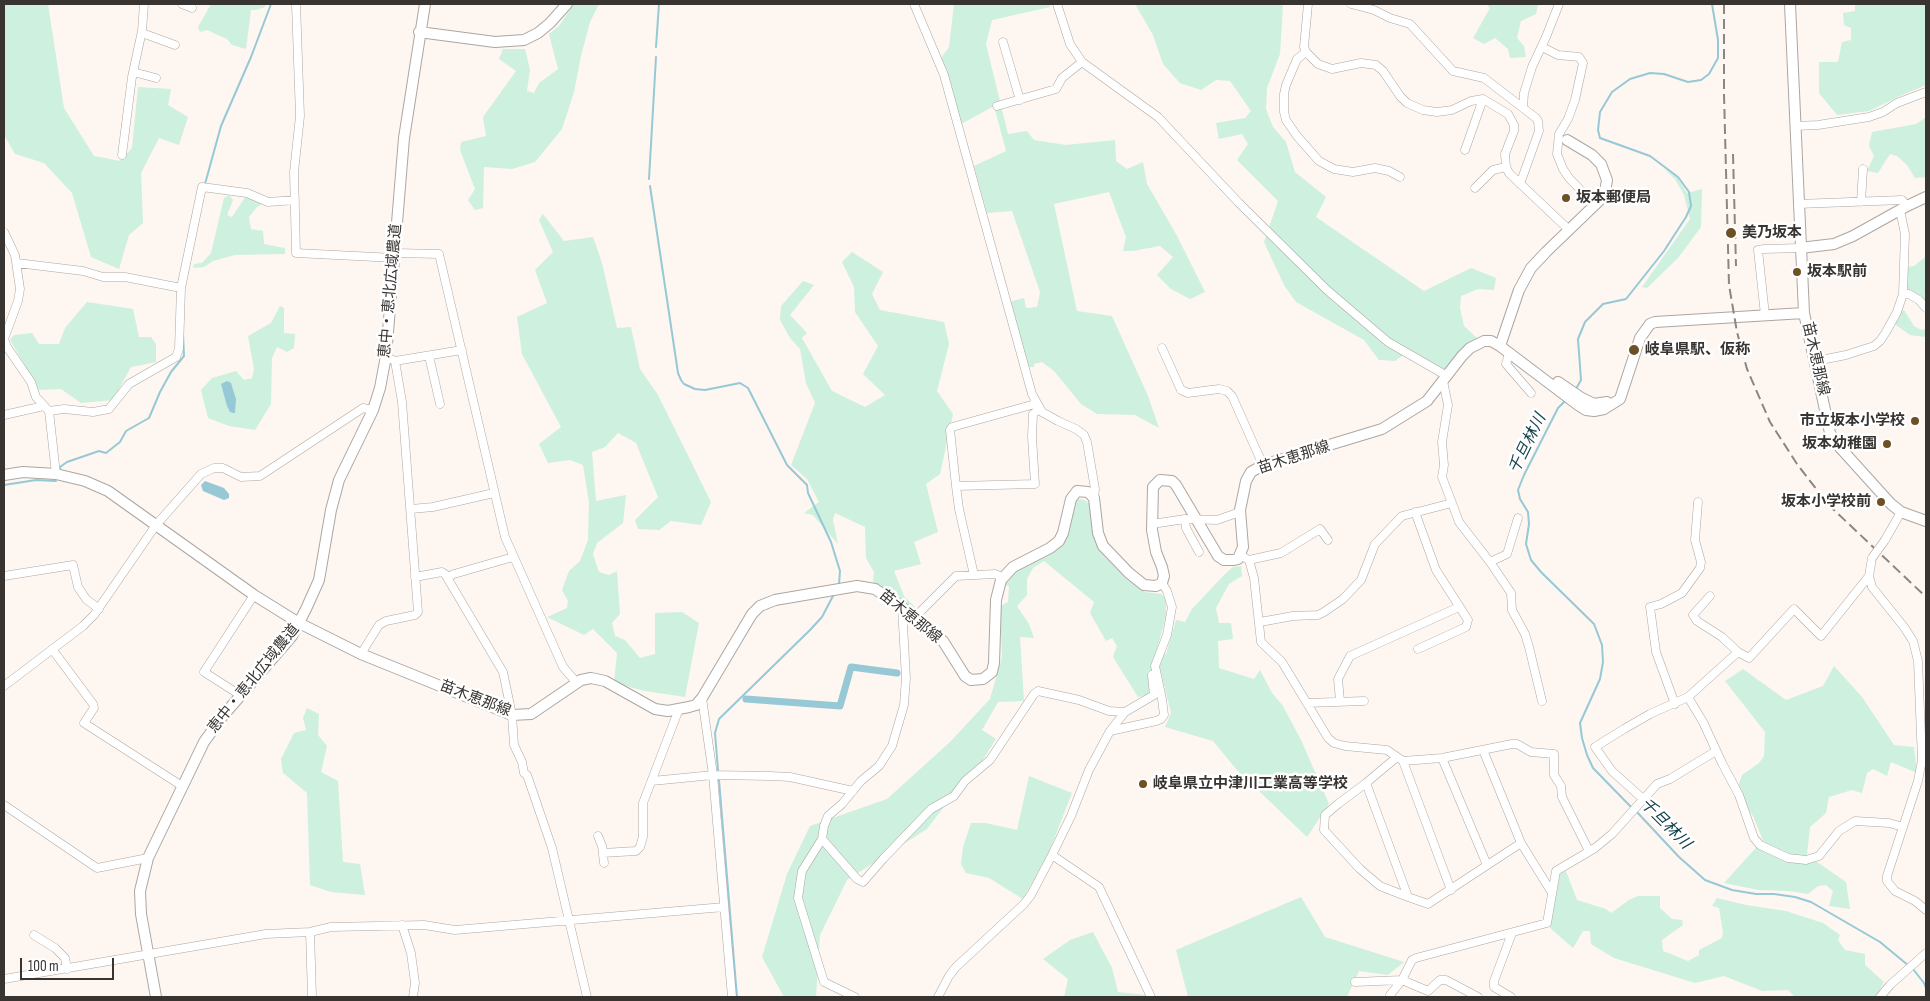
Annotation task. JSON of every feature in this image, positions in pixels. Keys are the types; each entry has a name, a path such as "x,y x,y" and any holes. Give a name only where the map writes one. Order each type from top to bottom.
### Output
{"main road":[{"name":"恵中・恵北広域農道","path":"156,997 141,914 140,891 148,858 204,742 240,695 292,636 299,622 319,580 339,480 373,410 390,359 395,256 404,138 419,32 425,4"},
{"path":"419,32 495,42 524,40 550,23 567,4"},
{"path":"1790,4 1804,313"},
{"path":"1500,346 1507,322 1524,280 1537,262 1595,205 1605,192 1606,180 1603,169 1592,155 1567,140"},
{"path":"1800,248 1834,244 1926,198"},
{"name":"苗木恵那線","path":"1500,346 1579,401 1586,410 1594,411 1604,409 1620,399 1640,338 1650,324 1655,322 1804,313 1816,361 1830,433 1835,442 1890,504 1901,512 1926,521"},
{"name":"苗木恵那線","path":"1245,558 1240,512 1246,481 1251,472 1263,466 1382,429 1427,400 1470,348 1491,341 1523,356 1555,384"},
{"name":"苗木恵那線","path":"4,475 23,472 56,474 85,481 108,491 254,595 299,622 361,654 512,715 531,714 586,678 605,681 655,709 668,711 696,705 752,614 764,604 818,592 862,586 875,589 902,607 943,641 965,676 971,680 983,679 992,672 994,663 997,593 1002,577"},
{"path":"1002,577 1020,562 1050,548 1059,541 1073,495 1076,491 1082,491 1088,492 1094,498 1098,533 1103,546 1110,555 1144,585 1156,586 1162,583 1164,576 1156,552 1152,524 1153,487 1157,482 1166,480 1172,481 1176,485 1190,518 1218,556 1229,561 1245,558"}],"street":[{"path":"122,155 133,72 142,33 144,4"},
{"path":"182,4 192,8"},
{"path":"296,4 300,116 294,172 296,253 395,256 439,254 505,537 563,667 576,683"},
{"path":"914,4 944,75 1028,383 1037,406 1052,418 1084,434 1090,461 1094,498"},
{"path":"1057,4 1070,44 1082,62 1158,117 1239,203 1342,303 1388,342 1445,378 1448,406 1442,442 1444,465 1442,477 1459,522 1511,593 1512,610 1525,634 1542,701"},
{"path":"1308,4 1304,40 1306,52 1318,64 1332,69 1361,64 1376,65 1383,71 1400,96 1423,110 1437,112 1452,110 1471,101 1483,99 1502,108 1512,118 1514,131 1505,154 1509,173 1569,230"},
{"path":"1351,4 1374,10 1390,18 1410,24 1453,71 1484,78 1536,118 1539,131 1520,184"},
{"path":"1523,108 1524,94 1532,67 1559,4"},
{"path":"142,33 175,45"},
{"path":"1003,42 1020,100"},
{"path":"1542,46 1558,55 1580,57 1584,63 1575,100 1559,134 1557,154 1569,178 1595,205"},
{"path":"1306,52 1297,59 1284,94 1286,120 1297,136 1319,161 1334,170 1353,172 1375,168 1389,171 1400,177"},
{"path":"997,106 1056,89 1062,78 1082,62"},
{"path":"133,72 156,78"},
{"path":"1795,126 1818,126 1869,117 1883,112 1897,103 1926,92"},
{"path":"1465,150 1483,99"},
{"path":"1475,188 1493,170 1506,166"},
{"path":"1861,202 1863,169"},
{"path":"4,415 47,408 93,412 109,409 129,384 176,357 179,349 180,288 202,187 247,193 268,202 295,200"},
{"path":"1798,204 1902,200 1904,208 1903,294 1897,312 1880,341 1874,346 1846,355 1816,361"},
{"path":"4,232 15,254 20,290 18,301 4,339 7,347 30,382 36,397 47,408 56,474"},
{"path":"1765,315 1758,250 1764,248 1800,248"},
{"path":"17,262 83,271 103,277 125,277 180,288"},
{"path":"1903,294 1909,294 1919,300 1926,308"},
{"path":"1162,348 1181,390 1188,393 1219,389 1227,391 1232,396 1263,466"},
{"path":"361,654 379,625 386,621 415,616 418,612 402,402 390,359 429,356 462,350"},
{"path":"1509,354 1506,364 1531,393"},
{"path":"429,356 440,404"},
{"path":"974,575 959,509 950,430 952,427 1037,406"},
{"path":"956,486 1035,484 1032,436 1033,414 1037,406"},
{"path":"4,686 83,626 98,609 156,526 201,474 214,468 222,468 241,477 260,476 363,408 373,410"},
{"path":"411,509 433,507 494,493"},
{"path":"1675,704 1656,652 1650,608 1682,593 1700,568 1702,562 1695,540 1698,502"},
{"path":"1260,622 1293,616 1318,615 1324,612 1343,599 1362,580 1375,544 1402,516 1452,503"},
{"path":"1152,524 1190,518 1216,520 1240,512"},
{"path":"1415,512 1436,570 1468,620 1466,627 1418,649"},
{"path":"1901,512 1872,558 1869,576 1872,587 1904,627 1917,651 1922,760 1918,781 1887,881 1895,891 1915,901 1926,910"},
{"path":"1190,518 1186,528 1199,552"},
{"path":"1490,562 1507,554 1518,518"},
{"path":"1328,540 1320,529 1281,553 1245,558 1254,578 1261,642 1282,662 1328,738 1334,743 1345,746 1387,750 1400,759 1451,890"},
{"path":"448,577 513,557"},
{"path":"4,576 73,566 78,587 86,599 98,609"},
{"path":"415,577 442,572 448,577 503,672 512,715 514,745 522,762 524,772 527,775 552,848 587,997"},
{"path":"915,617 956,576 999,574 1002,577"},
{"path":"1710,596 1693,615 1697,621 1749,658 1794,609 1821,636 1869,576"},
{"path":"938,997 956,967 1024,904 1052,855 1071,816 1089,770 1110,731 1125,712 1154,695 1152,676 1167,635 1172,607 1167,590 1162,583"},
{"path":"240,695 204,672 254,595"},
{"path":"855,997 824,982 798,898 802,871 822,839 828,816 842,804 861,781 879,766 892,746 904,705 906,678 902,607"},
{"path":"1340,701 1338,679 1350,656 1459,607"},
{"path":"52,649 93,704 94,708 84,723 182,786"},
{"path":"1641,801 1612,771 1595,747 1650,714 1688,697 1738,652"},
{"path":"1110,731 1156,721 1164,715 1155,666"},
{"path":"822,839 860,882 863,882 883,858 931,809 954,796 965,780 990,760 1034,694 1038,692 1079,700 1109,711 1125,712"},
{"path":"1688,697 1704,722 1716,752 1739,795 1755,840 1760,845 1782,856 1796,860 1814,858 1823,852 1839,831 1855,822 1889,823 1903,827"},
{"path":"702,698 713,775 732,997"},
{"path":"1307,703 1364,700"},
{"path":"603,853 636,851 640,847 643,837 643,803 679,709"},
{"path":"1521,843 1428,904 1380,886 1360,869 1324,830 1326,815 1338,804 1400,759 1442,758 1512,744 1531,752 1554,754 1554,775 1560,786 1562,798 1589,851"},
{"path":"1483,750 1521,843 1552,893"},
{"path":"1390,995 1402,980 1412,960 1416,958 1547,923 1556,871 1589,851 1612,834 1657,784 1670,779 1716,752"},
{"path":"1442,758 1487,865"},
{"path":"652,782 713,775 790,777 853,791"},
{"path":"1366,784 1408,897"},
{"path":"4,805 97,868 148,858"},
{"path":"598,836 602,846 604,863"},
{"path":"1052,855 1099,887 1151,997"},
{"path":"4,979 266,934 310,932 331,927 424,925 455,930 569,922 724,907"},
{"path":"402,925 411,953 414,983 413,997"},
{"path":"310,932 312,997"},
{"path":"1511,997 1494,987 1494,981 1512,933"},
{"path":"34,936 55,948 65,958 67,969"},
{"path":"1880,997 1890,985 1926,953"},
{"path":"1355,982 1402,980 1426,994 1443,980 1478,997"}],"green space":[{"path":"4,4 48,4 64,108 94,156 120,161 132,148 138,87 171,89 168,105 188,117 179,145 159,138 141,173 143,223 129,235 119,269 91,257 72,193 44,163 15,154 4,135"},
{"path":"211,4 265,4 265,7 251,10 246,49 232,45 227,39 207,30 200,32 198,27"},
{"path":"574,4 599,4 590,22 574,92 562,129 535,162 512,169 484,167 483,208 475,210 468,200 475,189 460,150 461,142 486,136 483,117 516,71 499,59 503,49 525,49 530,70 527,91 534,93 539,83 558,69 549,34 559,26"},
{"path":"954,4 1049,4 1050,7 992,20 986,44 1008,134 1027,131 1034,140 1066,145 1115,140 1116,161 1127,169 1143,162 1147,184 1176,234 1205,292 1190,299 1171,289 1157,275 1173,257 1160,246 1123,251 1126,237 1109,192 1054,204 1077,311 1112,316 1148,396 1159,428 1135,415 1097,414 1081,404 1054,371 1042,362 1034,364 1034,367 1027,367 1009,302 1024,298 1026,308 1037,307 1040,292 1012,211 987,213 974,166 1006,151 994,106 961,124 941,58 949,47"},
{"path":"1135,4 1279,4 1283,6 1280,54 1267,88 1266,109 1273,127 1286,142 1295,172 1326,197 1316,217 1424,291 1471,268 1496,278 1494,290 1478,289 1461,296 1460,308 1464,326 1478,339 1454,362 1442,370 1409,351 1395,361 1379,360 1364,340 1296,302 1284,285 1264,242 1278,201 1237,160 1248,144 1242,134 1219,139 1216,123 1245,118 1251,111 1230,81 1216,80 1201,90 1180,83 1163,64 1153,35"},
{"path":"1486,4 1538,4 1536,14 1521,21 1517,38 1524,46 1526,57 1510,58 1508,49 1495,38 1484,44 1473,38 1490,8"},
{"path":"1855,4 1926,4 1926,85 1869,111 1837,115 1819,93 1819,62 1838,62 1842,42 1851,40 1851,28 1844,25 1843,13 1855,11"},
{"path":"1926,117 1926,177 1915,178 1907,165 1897,156 1890,154 1878,173 1867,171 1874,156 1869,146 1872,132 1916,124"},
{"path":"1663,168 1677,177 1687,193 1702,189 1701,227 1678,258 1647,288 1642,287 1690,219 1684,195 1675,179"},
{"path":"229,195 233,200 227,215 232,217 246,196 263,203 249,217 251,229 263,231 264,244 285,248 285,254 235,255 213,261 204,267 193,268 194,264 202,263 211,253 224,198"},
{"path":"543,214 564,241 593,237 602,263 617,328 631,327 640,369 658,395 711,502 701,525 671,521 659,530 638,529 635,520 658,497 636,443 618,433 605,447 592,452 596,501 626,495 623,523 597,543 593,554 599,572 609,575 617,571 620,614 612,623 615,636 625,640 640,658 655,654 655,613 682,612 699,623 685,697 645,691 614,683 617,653 593,629 584,635 547,617 567,608 568,601 562,590 569,571 580,561 588,540 589,503 583,465 570,460 548,463 539,444 561,427 522,354 517,317 547,303 535,270 553,252 539,220"},
{"path":"852,252 883,272 872,294 880,310 944,322 949,344 937,391 953,414 940,474 926,484 938,532 914,542 921,564 894,571 904,596 917,609 913,613 873,582 874,572 866,558 865,527 835,513 833,520 838,544 813,515 804,513 819,502 807,479 791,465 815,403 806,383 800,349 790,338 780,320 781,306 803,281 814,285 790,315 807,333 802,338 832,391 865,407 885,395 863,374 878,346 855,312 854,287 842,262"},
{"path":"1926,258 1926,305 1903,284 1905,267 1914,266"},
{"path":"87,302 133,309 139,337 151,337 156,344 156,362 131,367 113,400 81,403 61,389 39,390 10,340 14,335 32,333 39,344 59,344 65,328"},
{"path":"280,306 284,308 284,333 295,334 294,348 287,352 277,347 272,358 271,404 255,430 229,426 208,418 201,390 212,378 236,371 244,380 252,378 254,369 248,336 271,323"},
{"path":"1904,310 1914,326 1921,330 1926,329 1926,337 1910,335 1896,325 1894,321 1898,312"},
{"path":"1078,499 1089,503 1092,511 1093,533 1104,556 1127,579 1145,592 1161,594 1166,598 1166,616 1157,649 1166,654 1176,620 1185,622 1192,609 1225,574 1233,567 1241,566 1242,576 1229,584 1216,608 1219,623 1231,623 1233,639 1218,641 1219,668 1254,679 1260,670 1272,693 1283,706 1302,742 1329,804 1307,837 1236,769 1213,741 1165,727 1171,713 1160,668 1152,665 1150,694 1138,697 1113,657 1117,646 1112,638 1106,641 1090,613 1094,602 1044,561 1033,568 1027,579 1027,595 1017,606 1029,624 1034,638 1020,637 1024,701 998,702 982,730 996,739 977,769 960,786 927,829 847,880 820,935 816,997 784,997 762,957 787,874 810,826 887,799 951,741 990,699 1002,657 1000,606 1008,602 1009,586 1004,585 1018,568 1056,550 1062,545 1074,503"},
{"path":"1834,666 1862,697 1894,745 1914,747 1917,773 1891,762 1887,776 1873,769 1867,773 1862,793 1852,790 1829,797 1826,813 1810,827 1807,855 1846,882 1850,909 1829,906 1833,891 1826,885 1818,886 1808,894 1759,890 1724,883 1763,840 1753,816 1736,792 1742,775 1759,763 1764,756 1765,732 1725,681 1743,669 1786,700 1823,686"},
{"path":"307,708 319,714 318,735 327,746 321,772 338,781 343,862 360,864 365,895 331,892 310,885 307,793 283,773 281,759 294,733 306,730 303,718"},
{"path":"1029,776 1072,793 1049,852 1023,899 989,878 966,873 961,864 963,847 971,823 986,823 1017,830"},
{"path":"1566,871 1577,900 1606,909 1611,913 1638,896 1660,896 1660,908 1672,919 1682,920 1683,925 1662,940 1663,951 1688,961 1699,955 1699,950 1722,938 1723,932 1719,908 1712,906 1717,898 1746,905 1786,911 1823,923 1840,935 1838,940 1845,950 1865,954 1865,965 1884,982 1876,997 1795,997 1788,990 1762,991 1724,976 1695,983 1614,958 1591,944 1590,931 1583,931 1573,948 1549,927 1560,874"},
{"path":"1301,897 1325,937 1404,962 1388,975 1359,971 1347,997 1188,997 1176,950"},
{"path":"1093,932 1112,968 1118,992 1146,995 1147,997 1064,997 1068,979 1043,959 1070,940"}],"water":[{"path":"227,381 231,383 236,399 235,413 230,412 227,406 221,384"},
{"path":"205,481 224,488 229,494 229,498 224,500 203,491 201,485"}],"waterway":[{"path":"205,184 221,126 251,57 271,4"},
{"path":"656,47 659,4"},
{"name":"千旦林川","path":"1576,389 1581,380 1578,339 1585,322 1603,304 1626,299 1664,251 1691,206 1689,192 1678,177 1650,156 1600,138 1598,130 1600,112 1612,92 1630,79 1650,73 1664,74 1688,82 1701,80 1709,74 1718,58 1718,40 1712,4"},
{"path":"649,179 656,57"},
{"path":"650,186 678,373 681,380 684,384 695,389 705,390 740,383 748,388 787,465 807,485 808,493 831,542 840,571 839,584"},
{"path":"60,470 60,467 67,462 99,451 106,453 120,442 126,431 149,418 171,372 184,356 183,334"},
{"name":"千旦林川","path":"1566,400 1558,408 1518,490 1520,499 1528,512 1529,524 1526,544 1531,560 1541,572 1594,624 1602,645 1603,662 1600,679 1580,723 1582,738 1593,768 1631,807"},
{"path":"4,485 36,480 56,481"},
{"path":"718,770 715,733 719,719 822,617 834,594"},
{"path":"746,699 840,706 851,667 897,673"},
{"path":"719,780 737,997"},
{"name":"千旦林川","path":"1635,810 1679,857 1705,880 1732,890 1795,897 1811,902 1880,942 1909,966"},
{"name":"千旦林川","path":"1913,969 1926,988"}],"railway":[{"path":"1724,4 1724,94 1729,285 1737,332 1747,369 1770,422 1797,464 1817,490 1834,510 1926,597"},
{"path":"1733,154 1736,266"}],"place":[{"name":"坂本郵便局","path":"1566,198"},
{"name":"美乃坂本","path":"1731,233"},
{"name":"坂本駅前","path":"1797,272"},
{"name":"岐阜県駅、仮称","path":"1634,350"},
{"name":"市立坂本小学校","path":"1915,421"},
{"name":"坂本幼稚園","path":"1887,444"},
{"name":"坂本小学校前","path":"1881,502"},
{"name":"岐阜県立中津川工業高等学校","path":"1143,784"}]}
